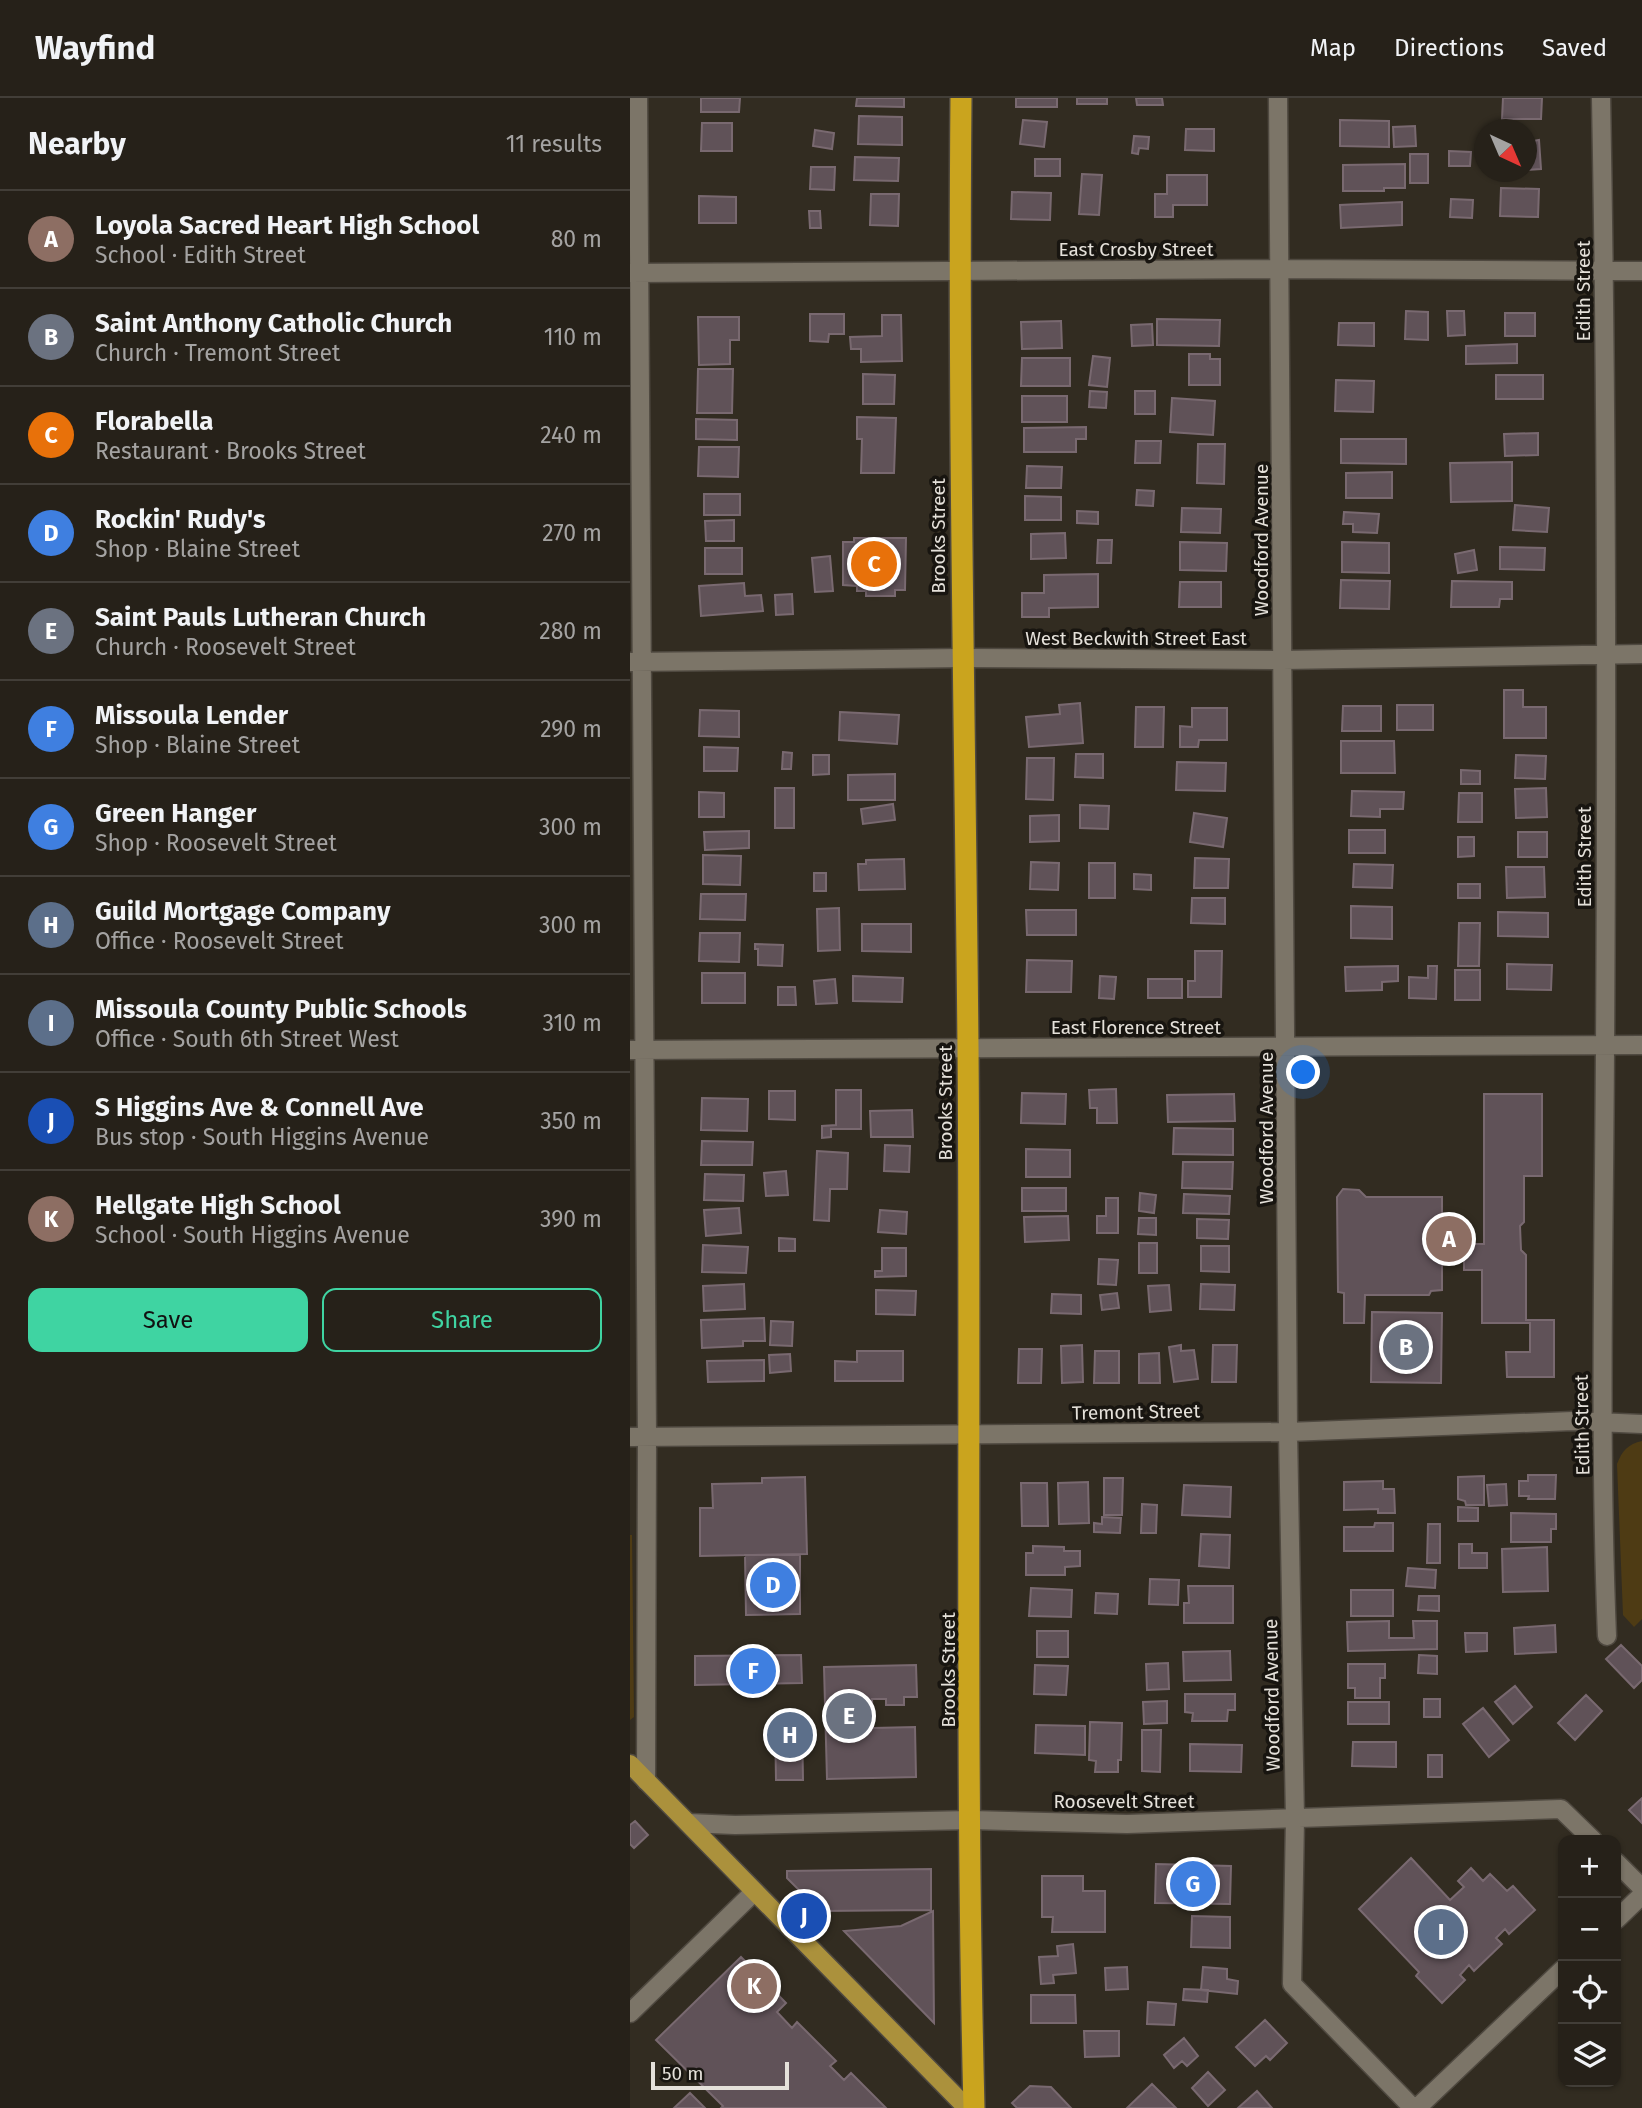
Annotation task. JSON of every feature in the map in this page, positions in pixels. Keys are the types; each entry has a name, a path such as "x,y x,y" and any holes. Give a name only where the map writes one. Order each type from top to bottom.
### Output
{"highway":[{"name":"Brooks Street","path":"961,98 959,270 968,1048 974,2108"}],"main road":[{"path":"630,1764 968,2108"}],"street":[{"path":"638,98 635,273 638,1437 646,1781"},
{"name":"Woodford Avenue","path":"1278,98 1289,1432 1295,1819 1292,1984 1415,2108"},
{"name":"Edith Street","path":"1601,98 1605,653 1602,1421 1607,1636"},
{"name":"East Crosby Street","path":"635,273 1280,269 1642,271"},
{"name":"West Beckwith Street East","path":"635,662 962,658 1283,660 1642,654"},
{"name":"East Florence Street","path":"637,1050 1642,1045"},
{"name":"Tremont Street","path":"638,1437 1289,1432 1602,1421 1642,1424"},
{"name":"Roosevelt Street","path":"688,1822 735,1825 971,1820 1127,1824 1561,1809 1588,1835"},
{"path":"1621,1867 1642,1888"},
{"path":"630,2013 754,1892"},
{"path":"1621,1915 1642,1895"},
{"path":"1415,2108 1558,1974"}],"shaded area":[{"path":"1642,1441 1642,1619 1634,1627 1623,1615 1617,1464 1626,1449"},
{"path":"630,1535 634,1717 630,1720"}],"building":[{"path":"701,98 740,98 739,112 701,112"},
{"path":"857,98 904,98 904,107 856,106"},
{"path":"1016,98 1057,98 1057,107 1016,107"},
{"path":"1077,98 1107,98 1107,104 1077,104"},
{"path":"1136,98 1162,98 1163,105 1137,105"},
{"path":"1503,98 1542,98 1541,119 1502,119"},
{"path":"859,116 902,117 902,145 858,144"},
{"path":"1023,120 1047,122 1044,147 1020,144"},
{"path":"1340,120 1389,121 1389,147 1340,146"},
{"path":"702,123 732,123 732,151 701,151"},
{"path":"1415,126 1416,146 1394,147 1393,127"},
{"path":"1186,129 1214,129 1214,151 1185,150"},
{"path":"815,130 834,133 832,149 813,146"},
{"path":"1134,136 1149,137 1148,149 1139,148 1138,154 1132,153"},
{"path":"1537,140 1541,169 1537,169"},
{"path":"1449,151 1471,152 1470,166 1449,166"},
{"path":"1410,154 1428,154 1428,183 1410,183"},
{"path":"855,157 899,158 898,181 854,180"},
{"path":"1035,159 1060,159 1060,176 1035,176"},
{"path":"1405,164 1405,188 1343,191 1343,165"},
{"path":"811,167 835,167 834,190 810,189"},
{"path":"1082,174 1102,175 1099,215 1079,214"},
{"path":"1167,175 1207,175 1207,205 1173,205 1173,217 1155,217 1155,194 1167,194"},
{"path":"1501,188 1539,189 1538,217 1500,216"},
{"path":"1012,192 1051,193 1050,220 1011,219"},
{"path":"871,194 899,194 898,226 870,225"},
{"path":"699,196 736,197 736,223 699,223"},
{"path":"1451,199 1473,200 1472,218 1450,217"},
{"path":"1402,202 1402,225 1341,228 1340,205"},
{"path":"809,211 820,211 821,228 810,228"},
{"path":"1406,311 1428,312 1428,340 1405,339"},
{"path":"1447,311 1464,311 1465,335 1448,336"},
{"path":"1505,313 1535,313 1535,336 1505,336"},
{"path":"810,314 844,314 844,334 829,334 828,342 810,341"},
{"path":"882,315 901,315 902,361 861,362 861,349 851,349 850,337 882,336"},
{"path":"698,317 739,317 739,340 730,340 730,364 699,365"},
{"path":"1157,319 1220,320 1219,346 1157,345"},
{"path":"1061,321 1062,348 1022,349 1021,322"},
{"path":"1339,323 1374,323 1374,346 1338,345"},
{"path":"1152,324 1153,345 1132,346 1131,325"},
{"path":"1517,344 1517,363 1466,364 1466,346"},
{"path":"1189,354 1210,354 1210,359 1220,359 1220,385 1189,385"},
{"path":"1093,356 1110,358 1107,387 1089,385"},
{"path":"1022,358 1070,358 1070,386 1021,386"},
{"path":"698,369 733,369 732,413 697,413"},
{"path":"863,374 895,375 894,404 863,404"},
{"path":"1496,375 1543,375 1543,399 1496,399"},
{"path":"1336,380 1374,381 1373,412 1335,411"},
{"path":"1090,391 1107,392 1106,408 1089,407"},
{"path":"1135,391 1155,391 1155,414 1135,414"},
{"path":"1022,396 1067,396 1067,422 1022,422"},
{"path":"1172,398 1215,401 1213,435 1170,432"},
{"path":"857,417 896,418 894,473 861,473 862,439 857,439"},
{"path":"696,419 737,420 737,440 696,439"},
{"path":"1086,427 1086,439 1076,439 1076,452 1024,452 1024,428"},
{"path":"1538,433 1538,455 1505,456 1504,434"},
{"path":"1341,439 1406,439 1406,464 1341,463"},
{"path":"1136,441 1161,441 1160,463 1135,463"},
{"path":"1198,444 1225,444 1224,484 1197,483"},
{"path":"699,447 739,447 738,477 698,476"},
{"path":"1512,462 1512,501 1451,502 1450,463"},
{"path":"1027,466 1062,467 1061,488 1026,488"},
{"path":"1392,472 1392,498 1346,498 1346,473"},
{"path":"1137,490 1154,491 1153,506 1136,505"},
{"path":"704,494 740,494 740,515 704,515"},
{"path":"1025,496 1061,497 1061,520 1025,520"},
{"path":"1515,505 1549,508 1547,532 1513,530"},
{"path":"1182,508 1221,509 1220,533 1181,532"},
{"path":"1077,511 1098,512 1098,524 1077,523"},
{"path":"1344,512 1379,514 1377,533 1353,532 1353,524 1343,524"},
{"path":"734,520 734,541 706,541 705,521"},
{"path":"1065,533 1066,558 1031,559 1031,534"},
{"path":"854,538 906,538 905,590 895,590 895,596 866,596 866,591 857,591 857,586 843,585 843,542 854,542"},
{"path":"1098,540 1112,540 1111,563 1097,563"},
{"path":"1180,542 1227,543 1226,571 1180,570"},
{"path":"1342,542 1389,543 1389,573 1342,572"},
{"path":"1500,547 1545,548 1544,570 1500,569"},
{"path":"705,548 742,548 742,574 705,574"},
{"path":"1474,550 1477,570 1458,573 1455,554"},
{"path":"830,556 833,591 815,592 812,558"},
{"path":"1098,574 1098,607 1049,608 1049,617 1022,617 1022,593 1044,593 1044,575"},
{"path":"1341,580 1390,581 1389,609 1340,608"},
{"path":"1452,581 1512,582 1512,599 1500,599 1499,607 1451,607"},
{"path":"1180,582 1221,582 1221,607 1179,607"},
{"path":"744,583 745,596 761,595 763,611 701,616 699,586"},
{"path":"792,594 793,614 776,615 775,595"},
{"path":"1504,690 1523,690 1523,707 1546,707 1546,738 1504,738"},
{"path":"1080,703 1083,743 1029,747 1026,717 1060,714 1059,705"},
{"path":"1397,705 1433,705 1433,730 1397,730"},
{"path":"1343,706 1381,706 1381,731 1342,731"},
{"path":"1136,707 1164,707 1163,747 1135,747"},
{"path":"1192,708 1227,708 1227,740 1199,740 1198,747 1180,747 1180,726 1192,727"},
{"path":"700,710 739,711 739,737 699,736"},
{"path":"840,712 899,715 897,744 839,740"},
{"path":"1341,741 1394,741 1395,773 1341,773"},
{"path":"704,747 738,748 737,771 704,771"},
{"path":"783,752 792,753 791,769 782,769"},
{"path":"1076,754 1103,754 1103,778 1075,777"},
{"path":"813,755 829,755 829,774 813,775"},
{"path":"1516,755 1546,756 1545,779 1515,778"},
{"path":"1027,758 1054,758 1053,800 1026,799"},
{"path":"1177,762 1226,763 1225,791 1176,790"},
{"path":"1461,770 1480,771 1480,784 1461,784"},
{"path":"895,774 895,800 848,800 848,775"},
{"path":"775,788 794,788 794,828 775,828"},
{"path":"1546,788 1547,817 1516,818 1515,789"},
{"path":"1352,791 1404,792 1403,809 1380,809 1380,817 1351,816"},
{"path":"699,792 724,793 724,817 699,817"},
{"path":"1459,793 1482,793 1482,822 1458,822"},
{"path":"893,804 895,820 863,824 861,809"},
{"path":"1080,805 1109,806 1108,829 1080,828"},
{"path":"1194,813 1227,818 1223,847 1190,842"},
{"path":"1059,815 1059,841 1030,842 1030,816"},
{"path":"1349,830 1385,830 1385,853 1349,853"},
{"path":"749,831 749,848 705,850 704,832"},
{"path":"1518,832 1547,832 1547,857 1518,857"},
{"path":"1458,837 1474,837 1474,856 1458,857"},
{"path":"703,855 741,856 740,885 703,884"},
{"path":"1195,858 1229,859 1228,888 1194,888"},
{"path":"904,859 905,889 859,890 858,864 866,864 866,860"},
{"path":"1031,862 1059,863 1058,890 1030,889"},
{"path":"1089,863 1115,863 1115,898 1089,898"},
{"path":"1354,864 1393,865 1392,888 1353,887"},
{"path":"1506,867 1544,867 1545,897 1507,898"},
{"path":"814,873 826,873 826,891 814,891"},
{"path":"1134,874 1151,875 1151,890 1134,889"},
{"path":"1458,884 1480,884 1480,898 1458,898"},
{"path":"701,894 746,894 745,920 700,919"},
{"path":"1192,898 1225,898 1225,924 1191,923"},
{"path":"1351,906 1392,907 1392,939 1351,938"},
{"path":"839,908 840,950 818,951 817,909"},
{"path":"1026,910 1076,910 1076,935 1027,935"},
{"path":"1498,912 1548,913 1548,937 1498,936"},
{"path":"1459,923 1480,923 1479,966 1458,966"},
{"path":"862,924 911,924 911,952 862,951"},
{"path":"700,933 740,933 739,962 699,961"},
{"path":"755,944 783,945 782,966 758,965 758,949 755,949"},
{"path":"1195,951 1222,951 1221,997 1188,997 1188,981 1195,981"},
{"path":"1027,960 1072,961 1071,992 1026,992"},
{"path":"1507,964 1552,965 1551,990 1507,989"},
{"path":"1398,966 1398,981 1382,982 1382,990 1346,991 1345,967"},
{"path":"1428,966 1437,966 1436,999 1409,998 1409,977 1428,978"},
{"path":"1455,970 1480,970 1480,1000 1455,1000"},
{"path":"702,973 745,973 745,1003 702,1003"},
{"path":"853,976 903,978 902,1002 853,1001"},
{"path":"1100,976 1116,977 1114,999 1099,998"},
{"path":"835,979 837,1003 816,1004 814,981"},
{"path":"1148,979 1182,979 1182,998 1148,998"},
{"path":"778,987 795,987 796,1005 778,1005"},
{"path":"1116,1089 1117,1123 1097,1123 1097,1108 1090,1108 1089,1090"},
{"path":"836,1090 861,1090 861,1129 831,1129 831,1137 822,1138 822,1126 836,1125"},
{"path":"769,1091 795,1091 795,1120 769,1119"},
{"path":"1022,1093 1066,1094 1065,1124 1021,1123"},
{"path":"1234,1094 1235,1121 1168,1122 1167,1095"},
{"path":"1484,1094 1542,1094 1542,1176 1524,1176 1521,1250 1526,1255 1526,1320 1554,1320 1554,1377 1507,1377 1506,1352 1530,1352 1530,1323 1482,1323 1482,1270 1464,1270 1464,1244 1484,1244"},
{"path":"702,1098 748,1099 747,1131 701,1130"},
{"path":"912,1110 913,1137 871,1137 870,1111"},
{"path":"1174,1128 1233,1129 1233,1155 1173,1154"},
{"path":"702,1141 753,1142 752,1165 701,1165"},
{"path":"885,1145 910,1146 909,1172 884,1171"},
{"path":"1026,1149 1070,1150 1070,1177 1026,1177"},
{"path":"817,1151 848,1153 847,1189 830,1189 829,1221 814,1220"},
{"path":"1183,1162 1233,1162 1232,1189 1182,1188"},
{"path":"786,1171 788,1195 766,1196 764,1173"},
{"path":"705,1174 744,1175 743,1201 704,1200"},
{"path":"1022,1188 1066,1188 1066,1211 1022,1211"},
{"path":"1343,1189 1359,1190 1366,1197 1442,1197 1442,1290 1431,1291 1429,1295 1365,1295 1364,1323 1344,1323 1344,1293 1338,1292 1337,1197"},
{"path":"1140,1193 1156,1195 1154,1213 1139,1211"},
{"path":"1184,1194 1230,1196 1229,1214 1183,1213"},
{"path":"1106,1198 1118,1198 1118,1233 1097,1233 1097,1216 1106,1216"},
{"path":"739,1208 741,1233 706,1236 704,1210"},
{"path":"880,1210 907,1212 906,1234 878,1232"},
{"path":"1068,1216 1069,1240 1025,1242 1024,1217"},
{"path":"1139,1218 1156,1218 1156,1235 1138,1234"},
{"path":"1197,1219 1229,1220 1228,1239 1197,1238"},
{"path":"779,1238 795,1239 795,1251 779,1251"},
{"path":"1139,1243 1157,1243 1157,1273 1139,1273"},
{"path":"703,1245 748,1247 746,1273 702,1272"},
{"path":"1201,1246 1229,1246 1229,1272 1201,1271"},
{"path":"882,1248 906,1248 906,1276 875,1277 875,1271 882,1271"},
{"path":"1099,1259 1118,1260 1116,1285 1098,1284"},
{"path":"744,1284 745,1309 704,1311 703,1286"},
{"path":"1201,1284 1235,1285 1234,1310 1200,1309"},
{"path":"1169,1285 1171,1310 1150,1312 1148,1286"},
{"path":"876,1290 916,1291 915,1315 876,1314"},
{"path":"1117,1293 1119,1308 1102,1310 1100,1295"},
{"path":"1052,1294 1081,1295 1081,1314 1051,1313"},
{"path":"1372,1312 1442,1313 1441,1383 1371,1382"},
{"path":"764,1318 765,1341 743,1341 743,1346 702,1348 701,1320"},
{"path":"771,1321 793,1322 792,1346 770,1345"},
{"path":"1082,1345 1083,1382 1062,1383 1061,1346"},
{"path":"1181,1345 1181,1351 1194,1350 1198,1379 1174,1382 1169,1347"},
{"path":"1213,1345 1237,1345 1236,1382 1212,1382"},
{"path":"1019,1349 1042,1349 1041,1383 1018,1383"},
{"path":"857,1351 903,1351 903,1381 835,1381 835,1361 857,1362"},
{"path":"1095,1351 1119,1351 1119,1383 1094,1383"},
{"path":"1159,1353 1160,1383 1139,1383 1139,1354"},
{"path":"790,1354 791,1371 770,1373 769,1355"},
{"path":"764,1360 764,1381 708,1382 707,1361"},
{"path":"1528,1475 1556,1475 1555,1499 1528,1499 1529,1496 1519,1496 1519,1481 1528,1481"},
{"path":"1484,1476 1484,1505 1466,1505 1465,1501 1458,1499 1458,1477"},
{"path":"805,1477 807,1554 700,1556 700,1508 713,1508 712,1484 762,1483 762,1478"},
{"path":"1104,1478 1123,1478 1122,1515 1104,1515"},
{"path":"1383,1481 1383,1489 1394,1489 1395,1513 1378,1513 1378,1509 1344,1510 1344,1482"},
{"path":"1088,1482 1089,1523 1059,1524 1058,1483"},
{"path":"1021,1483 1047,1483 1048,1526 1022,1526"},
{"path":"1506,1484 1507,1505 1489,1506 1487,1485"},
{"path":"1184,1485 1231,1487 1230,1517 1182,1515"},
{"path":"1142,1504 1157,1505 1156,1533 1141,1533"},
{"path":"1458,1507 1478,1508 1478,1521 1458,1521"},
{"path":"1511,1513 1556,1514 1556,1529 1551,1529 1551,1542 1511,1542"},
{"path":"1102,1517 1121,1518 1120,1533 1094,1532 1094,1523 1102,1524"},
{"path":"1375,1523 1393,1523 1393,1551 1344,1551 1344,1527 1374,1527"},
{"path":"1428,1524 1440,1524 1440,1563 1427,1563"},
{"path":"1201,1534 1230,1535 1229,1568 1199,1566"},
{"path":"1459,1544 1472,1544 1472,1553 1487,1553 1487,1568 1459,1568"},
{"path":"1033,1546 1064,1547 1064,1551 1080,1551 1080,1566 1065,1567 1065,1575 1026,1575 1026,1553 1033,1553"},
{"path":"1547,1547 1548,1591 1503,1592 1502,1549"},
{"path":"745,1555 800,1555 800,1614 746,1615"},
{"path":"1408,1568 1436,1570 1435,1588 1406,1586"},
{"path":"1150,1579 1179,1580 1178,1605 1149,1604"},
{"path":"1188,1586 1233,1586 1233,1623 1184,1623 1184,1603 1189,1603"},
{"path":"1031,1588 1072,1590 1071,1617 1029,1616"},
{"path":"1351,1590 1393,1590 1393,1616 1351,1616"},
{"path":"1096,1593 1118,1594 1117,1614 1095,1613"},
{"path":"1419,1596 1439,1596 1439,1611 1418,1610"},
{"path":"1389,1621 1389,1638 1414,1638 1413,1621 1437,1621 1437,1649 1348,1651 1347,1622"},
{"path":"1555,1625 1556,1652 1515,1654 1514,1628"},
{"path":"1037,1631 1068,1631 1068,1657 1037,1657"},
{"path":"1465,1633 1487,1633 1487,1651 1466,1652"},
{"path":"1621,1645 1642,1666 1642,1680 1634,1688 1606,1659"},
{"path":"1230,1651 1231,1680 1184,1681 1183,1652"},
{"path":"801,1655 802,1683 695,1685 695,1656"},
{"path":"1419,1655 1437,1656 1437,1674 1418,1673"},
{"path":"1168,1663 1169,1689 1147,1690 1146,1664"},
{"path":"1348,1664 1385,1664 1385,1678 1380,1678 1380,1698 1355,1698 1355,1688 1348,1688"},
{"path":"916,1665 917,1697 904,1697 904,1705 886,1705 886,1699 872,1699 873,1728 915,1727 916,1777 827,1779 824,1667"},
{"path":"1035,1665 1068,1666 1066,1695 1034,1694"},
{"path":"1515,1686 1532,1707 1513,1724 1495,1702"},
{"path":"1185,1694 1235,1694 1235,1710 1228,1710 1227,1721 1192,1721 1193,1713 1185,1712"},
{"path":"1586,1695 1602,1711 1575,1740 1558,1723"},
{"path":"1424,1699 1440,1699 1440,1717 1424,1717"},
{"path":"1167,1701 1167,1723 1144,1724 1143,1702"},
{"path":"1348,1702 1389,1702 1389,1724 1348,1724"},
{"path":"1483,1708 1509,1740 1489,1757 1463,1724"},
{"path":"775,1719 802,1719 803,1780 776,1780"},
{"path":"1090,1722 1122,1723 1118,1772 1095,1772 1096,1761 1089,1760"},
{"path":"1036,1725 1085,1726 1085,1755 1035,1753"},
{"path":"1142,1730 1161,1730 1160,1772 1142,1771"},
{"path":"1353,1742 1396,1742 1396,1767 1352,1766"},
{"path":"1190,1744 1242,1745 1241,1772 1190,1771"},
{"path":"1428,1755 1442,1755 1442,1777 1428,1777"},
{"path":"1642,1798 1642,1823 1629,1810"},
{"path":"635,1821 648,1835 634,1848 630,1844 630,1825"},
{"path":"1411,1858 1450,1900 1464,1887 1458,1881 1471,1868 1483,1881 1490,1874 1507,1891 1513,1886 1535,1910 1509,1934 1505,1929 1496,1938 1502,1944 1474,1971 1469,1965 1460,1975 1465,1980 1442,2003 1416,1976 1419,1972 1359,1909"},
{"path":"1156,1864 1231,1866 1230,1904 1155,1903"},
{"path":"931,1869 931,1910 820,1911 787,1878 787,1871"},
{"path":"1042,1876 1083,1876 1083,1891 1105,1891 1105,1932 1052,1932 1053,1917 1042,1917"},
{"path":"933,1911 934,2023 844,1931 901,1926"},
{"path":"1192,1916 1230,1917 1230,1948 1191,1947"},
{"path":"1073,1944 1076,1973 1053,1975 1054,1983 1041,1984 1039,1957 1058,1956 1057,1946"},
{"path":"741,1957 786,2003 777,2012 792,2028 797,2022 836,2061 830,2066 844,2080 851,2073 886,2108 721,2108 723,2106 656,2040"},
{"path":"1127,1967 1128,1989 1106,1990 1105,1968"},
{"path":"1203,1967 1227,1969 1227,1979 1238,1981 1237,1994 1201,1990"},
{"path":"1184,1989 1208,1990 1207,2002 1183,2000"},
{"path":"1031,1995 1075,1995 1076,2023 1031,2023"},
{"path":"1148,2002 1176,2004 1174,2025 1147,2024"},
{"path":"1265,2020 1287,2043 1270,2060 1266,2056 1255,2066 1236,2047"},
{"path":"1084,2031 1119,2031 1119,2056 1085,2057"},
{"path":"1184,2038 1198,2056 1187,2066 1182,2061 1174,2068 1164,2055"},
{"path":"1208,2072 1225,2090 1208,2106 1192,2088"},
{"path":"1152,2084 1176,2108 1127,2108"},
{"path":"1030,2086 1051,2087 1071,2108 1017,2108 1012,2103"},
{"path":"1257,2091 1272,2108 1238,2108"},
{"path":"690,2093 705,2108 674,2108"}],"place":[{"name":"Florabella","path":"874,564"},
{"name":"Loyola Sacred Heart High School","path":"1449,1239"},
{"name":"Saint Anthony Catholic Church","path":"1406,1347"},
{"name":"Rockin' Rudy's","path":"773,1585"},
{"name":"Missoula Lender","path":"753,1671"},
{"name":"Saint Pauls Lutheran Church","path":"849,1716"},
{"name":"Guild Mortgage Company","path":"790,1735"},
{"name":"Green Hanger","path":"1193,1884"},
{"name":"S Higgins Ave & Connell Ave","path":"804,1916"},
{"name":"Missoula County Public Schools","path":"1441,1932"},
{"name":"Hellgate High School","path":"754,1986"}]}
